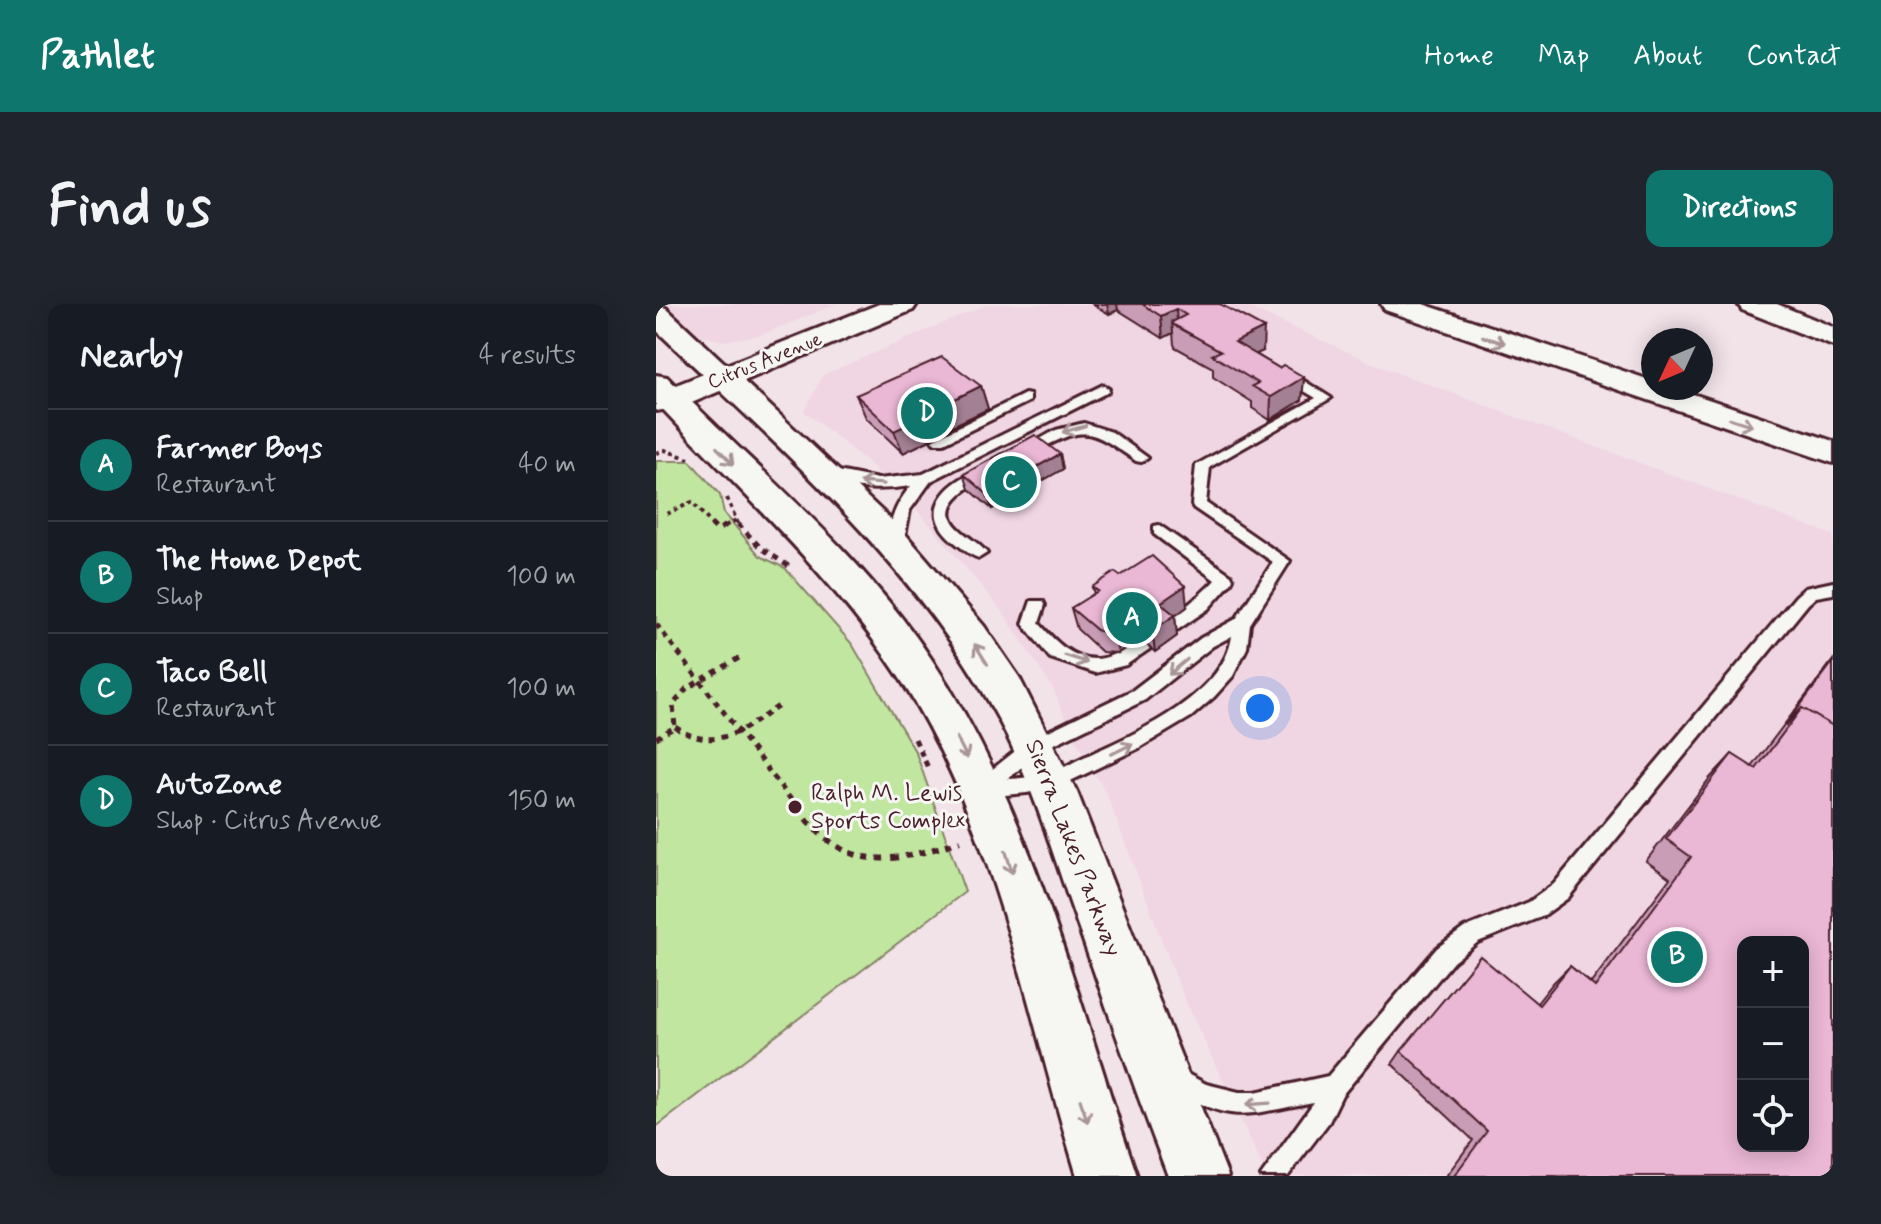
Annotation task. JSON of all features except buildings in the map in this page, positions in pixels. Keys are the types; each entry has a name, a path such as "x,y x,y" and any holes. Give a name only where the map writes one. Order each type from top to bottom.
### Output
{"main road":[{"name":"Citrus Avenue","path":"660,400 723,379 903,304"},
{"path":"1395,304 1833,452"},
{"path":"1752,304 1833,337"},
{"name":"Sierra Lakes Parkway","path":"656,314 897,547 977,647 1043,764 1198,1176"},
{"path":"660,400 753,511 888,630 936,700 982,789 1003,845 1076,1087 1107,1176"}],"lane":[{"path":"982,789 1043,764 1207,642 1242,623 1282,561 1199,505 1203,465 1325,398 1273,367"},
{"path":"818,470 873,484 901,484 927,478 1103,389"},
{"path":"939,440 1025,398"},
{"path":"979,553 945,524 942,513 946,500 962,484 1074,426 1097,427 1141,458"},
{"path":"897,547 900,514 910,496 927,478"},
{"path":"1037,605 1031,624 1056,653 1095,666 1120,660 1202,605 1225,579 1159,530"},
{"path":"1273,1176 1321,1114 1334,1087 1458,944 1536,909 1561,891 1802,600 1811,592 1833,588"},
{"path":"982,789 1043,764 1121,750 1182,715 1230,665 1242,643 1242,623"},
{"path":"1153,1062 1198,1093 1241,1105 1262,1105 1334,1087"}],"path":[{"path":"656,453 665,450 692,460"},
{"path":"718,488 727,497 728,510 753,511"},
{"path":"667,514 692,502 717,530 753,511"},
{"path":"753,511 765,553 789,566 800,577"},
{"path":"656,624 817,834 839,852 879,862 913,857 960,841"},
{"path":"675,727 673,705 678,696 744,655"},
{"path":"675,727 697,742 709,742 736,731 783,703"},
{"path":"656,738 675,727"},
{"path":"912,734 931,773"}],"shaded area":[{"path":"664,304 837,304 761,335 724,341 697,335"},
{"path":"988,304 1241,304 1377,365 1833,535 1833,1176 1267,1176 1183,996 1107,795 1070,730 1053,689 1002,611 923,517 871,465 804,411 823,375"}],"green space":[{"name":"Ralph M. Lewis Sports Complex","path":"656,461 690,461 720,495 724,513 760,556 785,568 852,644 916,753 965,892 656,1127"}],"place":[{"name":"AutoZone","path":"927,413"},
{"name":"Taco Bell","path":"1011,482"},
{"name":"Farmer Boys","path":"1132,618"},
{"name":"Ralph M. Lewis Sports Complex","path":"795,807"},
{"name":"The Home Depot","path":"1677,957"}]}
